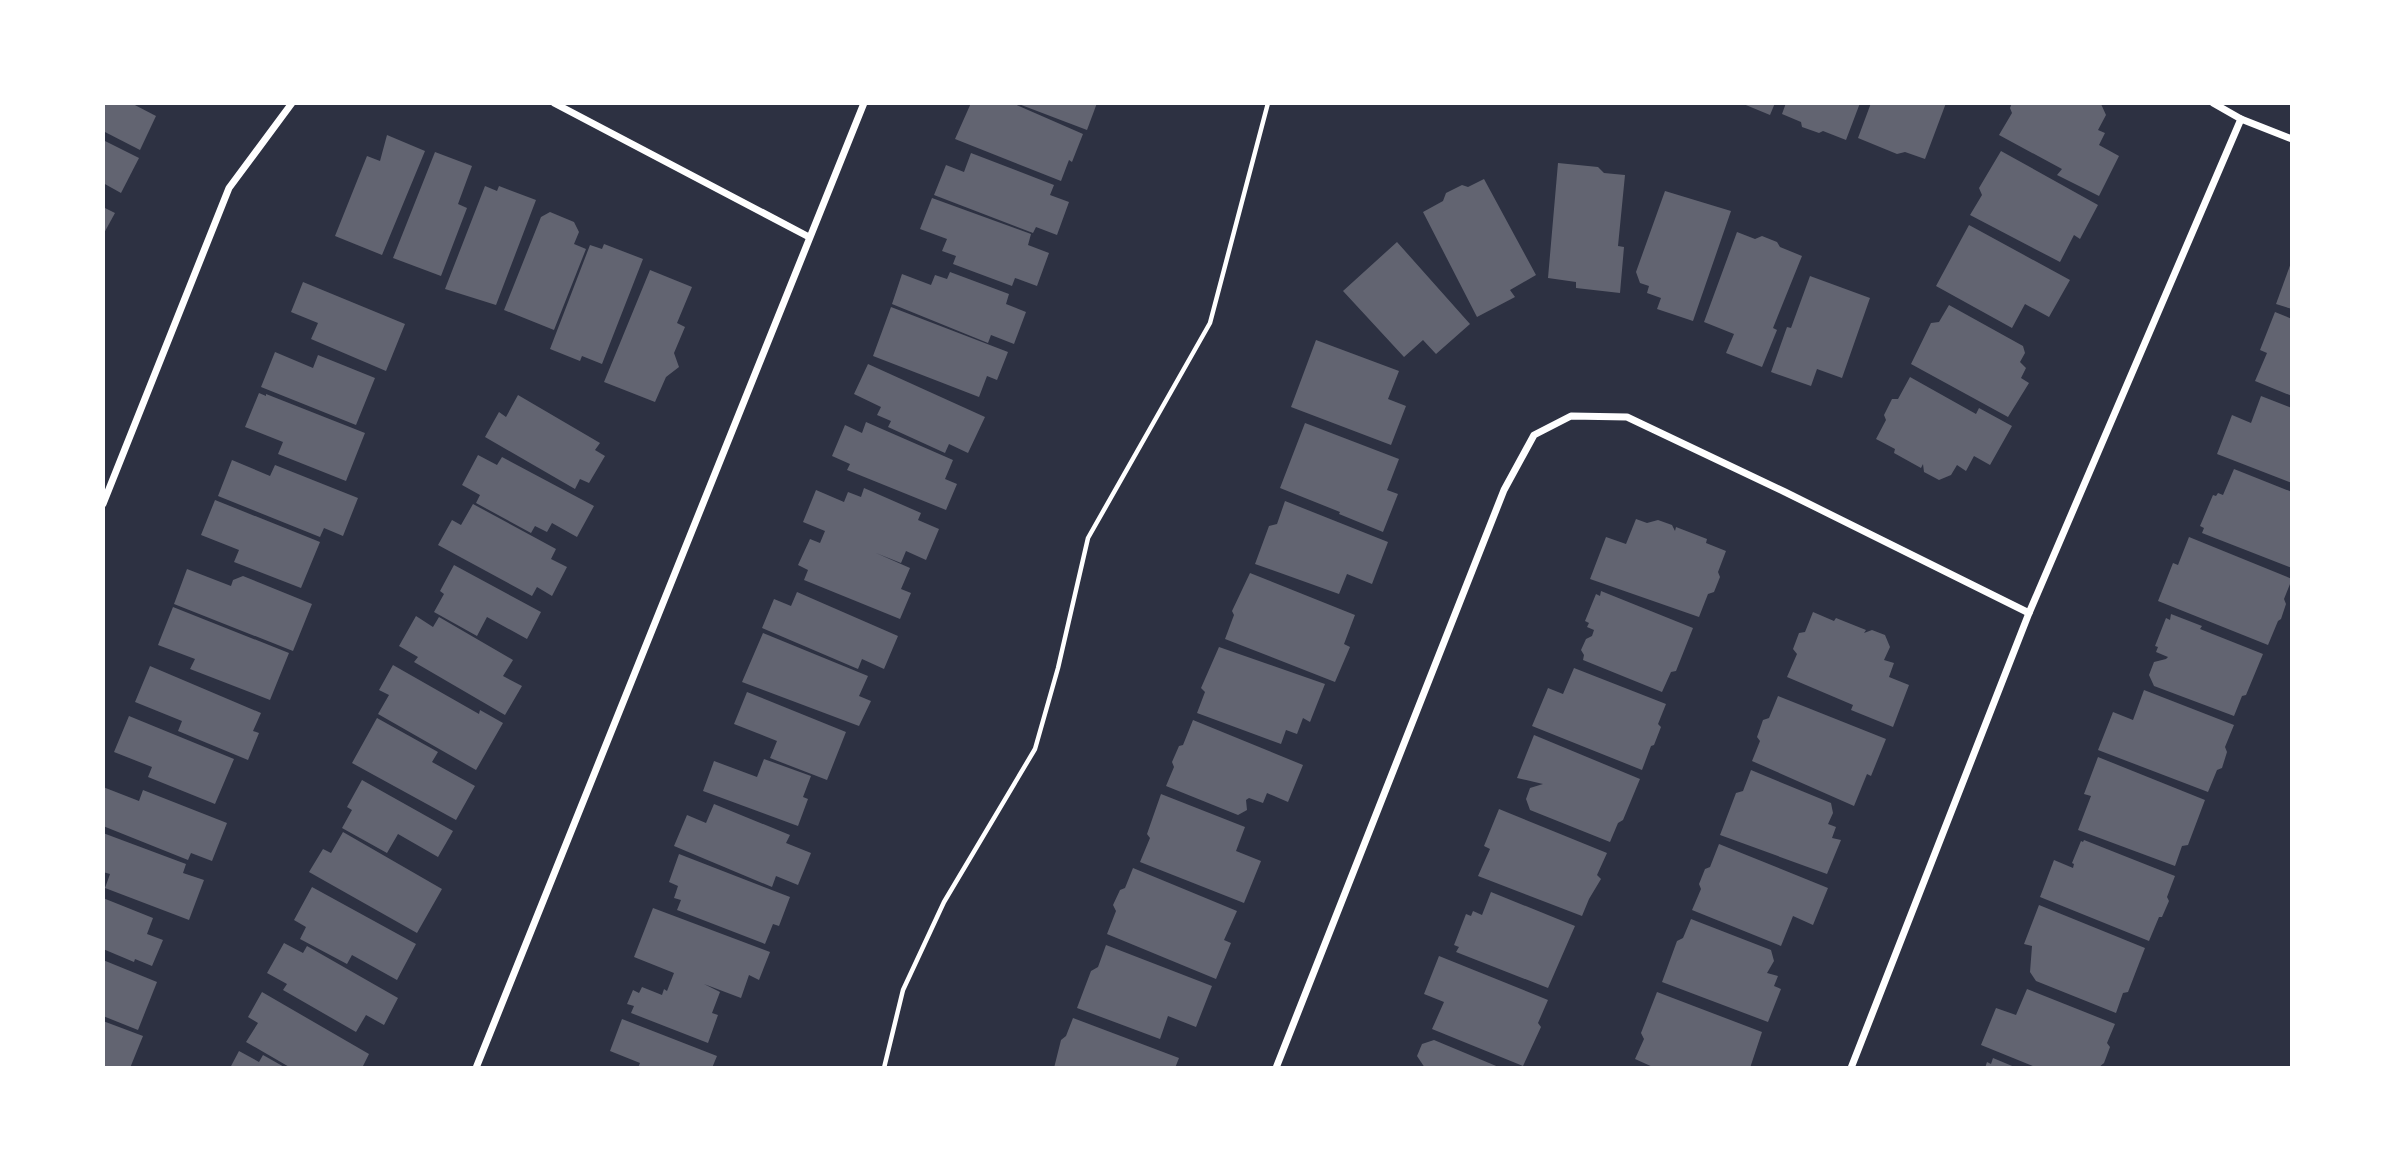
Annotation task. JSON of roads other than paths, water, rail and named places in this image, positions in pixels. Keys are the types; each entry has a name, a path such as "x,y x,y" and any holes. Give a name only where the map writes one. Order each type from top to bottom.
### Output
{"street":[{"path":"103,504 229,188 292,103"},
{"path":"554,103 809,237"},
{"path":"476,1068 864,103"},
{"path":"2213,103 2241,119 2292,139"},
{"path":"1851,1068 2029,613 2241,119"},
{"path":"1276,1068 1504,490 1534,435 1571,416 1627,417 2029,613"}]}
